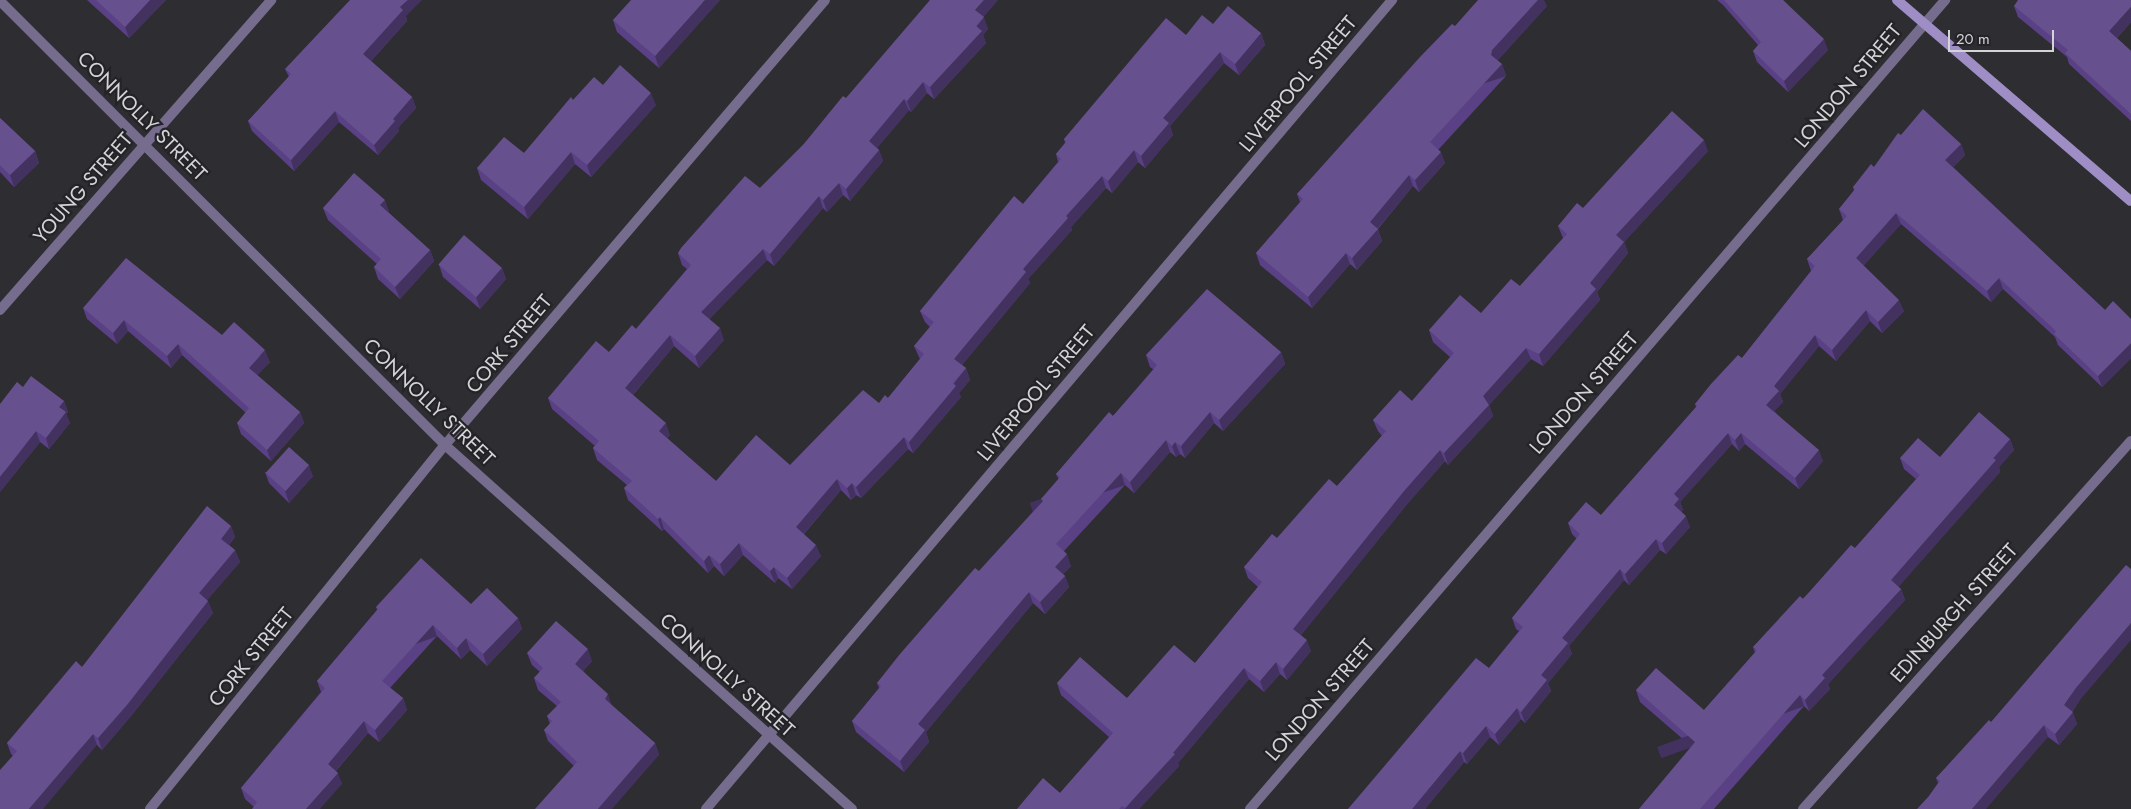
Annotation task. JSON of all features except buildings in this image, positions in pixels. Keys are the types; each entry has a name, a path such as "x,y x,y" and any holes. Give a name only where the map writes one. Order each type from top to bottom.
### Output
{"main road":[{"path":"1897,0 2131,202"}],"street":[{"name":"YOUNG STREET","path":"0,310 271,0"},
{"name":"CORK STREET","path":"150,809 445,445 825,0"},
{"name":"LIVERPOOL STREET","path":"706,809 1392,0"},
{"name":"LONDON STREET","path":"1250,809 1945,0"},
{"name":"CONNOLLY STREET","path":"0,1 145,143 445,445 852,809"},
{"name":"EDINBURGH STREET","path":"1803,809 2131,441"}]}
